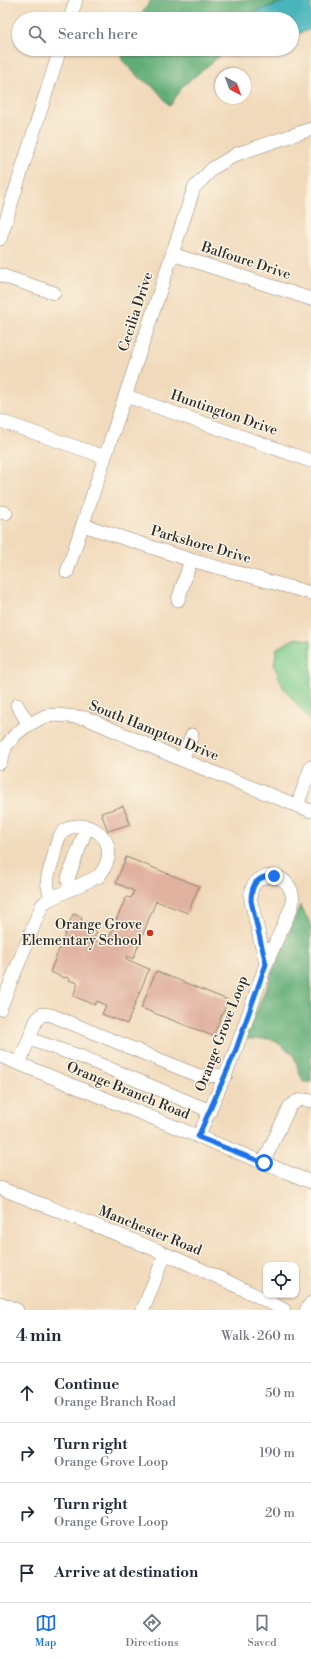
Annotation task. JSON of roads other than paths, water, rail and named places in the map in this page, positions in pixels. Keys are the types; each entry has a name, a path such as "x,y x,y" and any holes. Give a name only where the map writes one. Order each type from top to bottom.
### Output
{"street":[{"path":"72,12 76,0"},
{"path":"0,238 58,56"},
{"name":"Cecilia Drive","path":"67,572 194,188 213,168 237,154 311,130"},
{"name":"Balfoure Drive","path":"172,254 311,299"},
{"path":"0,275 54,293"},
{"name":"Huntington Drive","path":"126,396 311,461"},
{"path":"0,422 105,457"},
{"name":"Parkshore Drive","path":"83,525 191,560 311,593"},
{"path":"178,600 191,560"},
{"path":"17,705 29,725"},
{"name":"South Hampton Drive","path":"0,763 6,746 16,735 29,725 45,716 57,715 86,718 182,760 311,812"},
{"path":"182,760 192,735"},
{"path":"297,806 311,767"},
{"path":"0,1009 42,906 45,902 52,898 99,876 109,858 109,847 105,837 93,828 73,827 66,830 60,836 47,880 52,898"},
{"path":"70,890 68,878 87,827"},
{"name":"Orange Grove Loop","path":"198,1137 226,1075 266,964 292,906 294,898 289,885 284,880 274,876 268,876 260,879 255,884 251,892 251,901 266,964"},
{"path":"19,1064 36,1021 42,1014 51,1015 199,1076 226,1075"},
{"path":"29,1039 82,1057 210,1111"},
{"name":"Orange Branch Road","path":"0,1056 311,1182"},
{"path":"264,1163 290,1106 297,1100 304,1098 311,1101"},
{"name":"Manchester Road","path":"0,1188 165,1254 244,1288 284,1310"},
{"path":"143,1310 165,1254"},
{"path":"0,1303 17,1310"},
{"path":"306,1310 311,1303"}],"water":[{"path":"289,0 311,0 311,29 299,33 299,12 254,12"}],"place":[{"name":"Orange Grove Elementary School","path":"150,933"}]}
